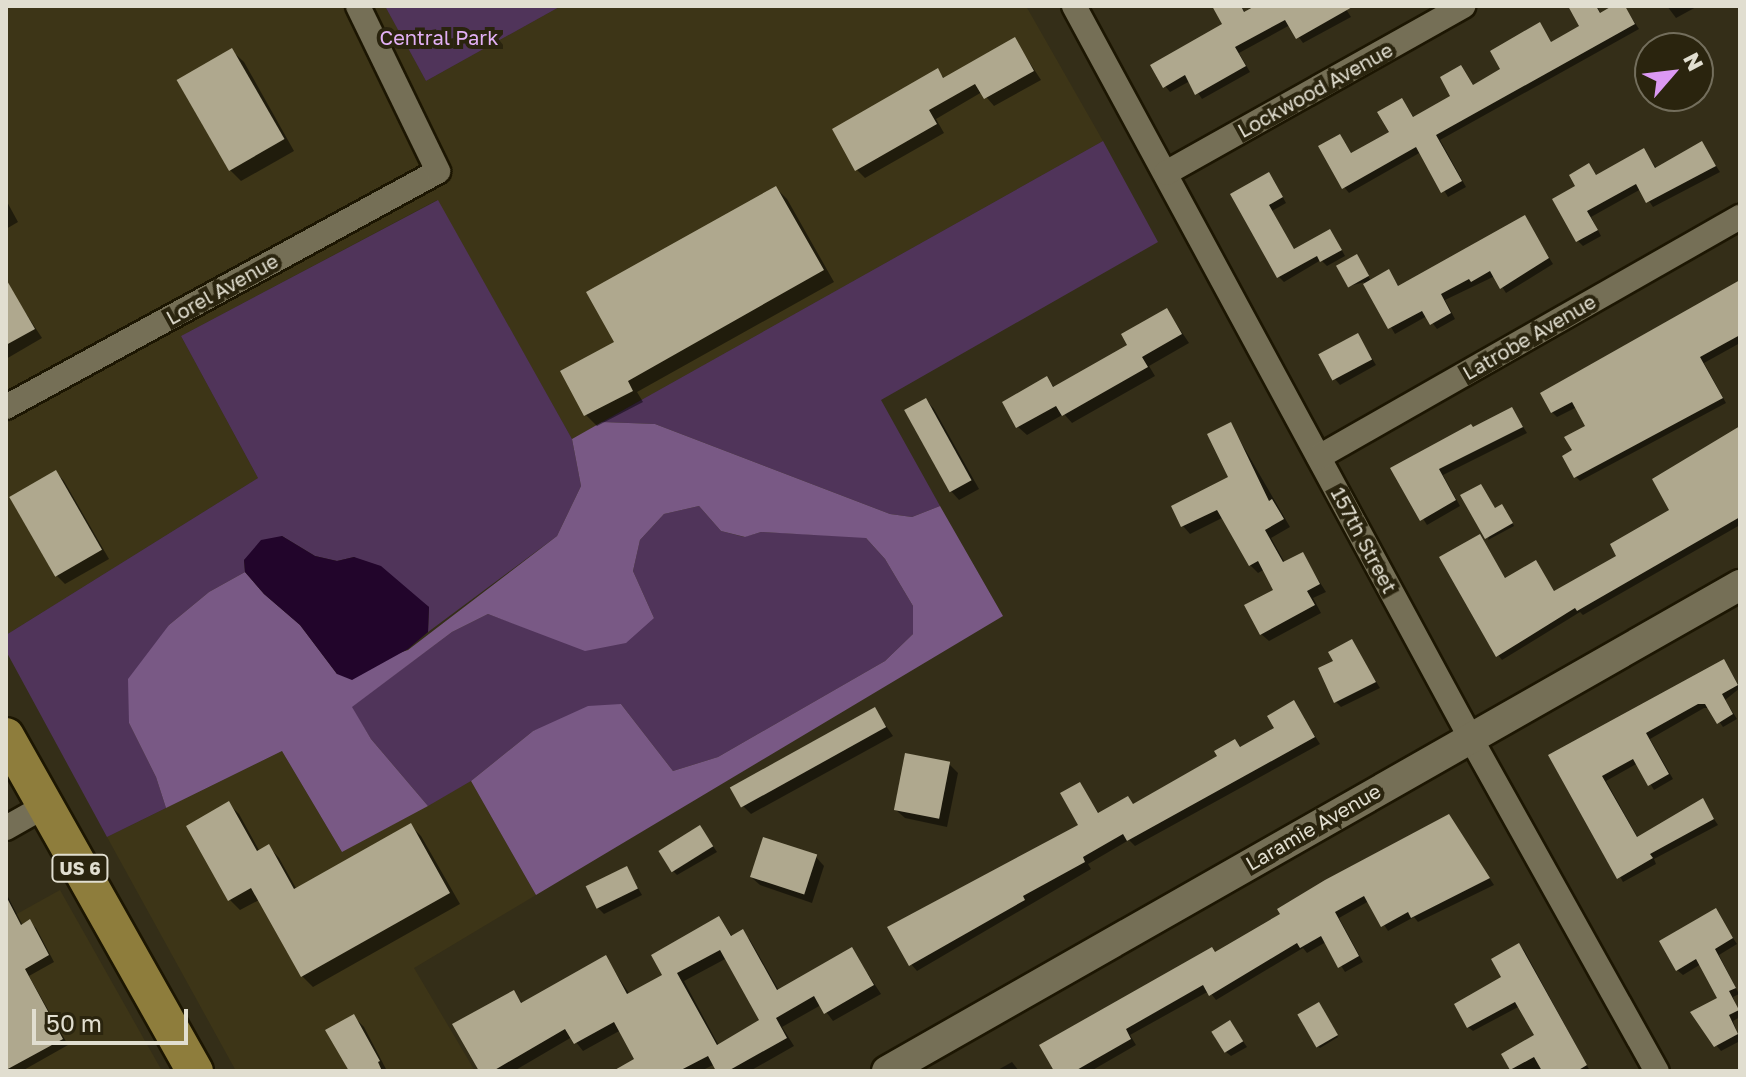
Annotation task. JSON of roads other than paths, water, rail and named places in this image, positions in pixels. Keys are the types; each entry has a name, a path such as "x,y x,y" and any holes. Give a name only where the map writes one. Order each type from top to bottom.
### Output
{"main road":[{"name":"US 6","path":"6,736 195,1071"}],"street":[{"name":"Lorel Avenue","path":"6,407 438,171 358,6"},
{"name":"157th Street","path":"1074,6 1470,737 1657,1071"},
{"name":"Lockwood Avenue","path":"1166,173 1463,6"},
{"name":"Latrobe Avenue","path":"1319,457 1740,217"},
{"name":"Laramie Avenue","path":"887,1071 918,1064 1470,737 1740,585"},
{"path":"6,828 45,806"}],"park label":[{"name":"Central Park","path":"439,37"}]}
